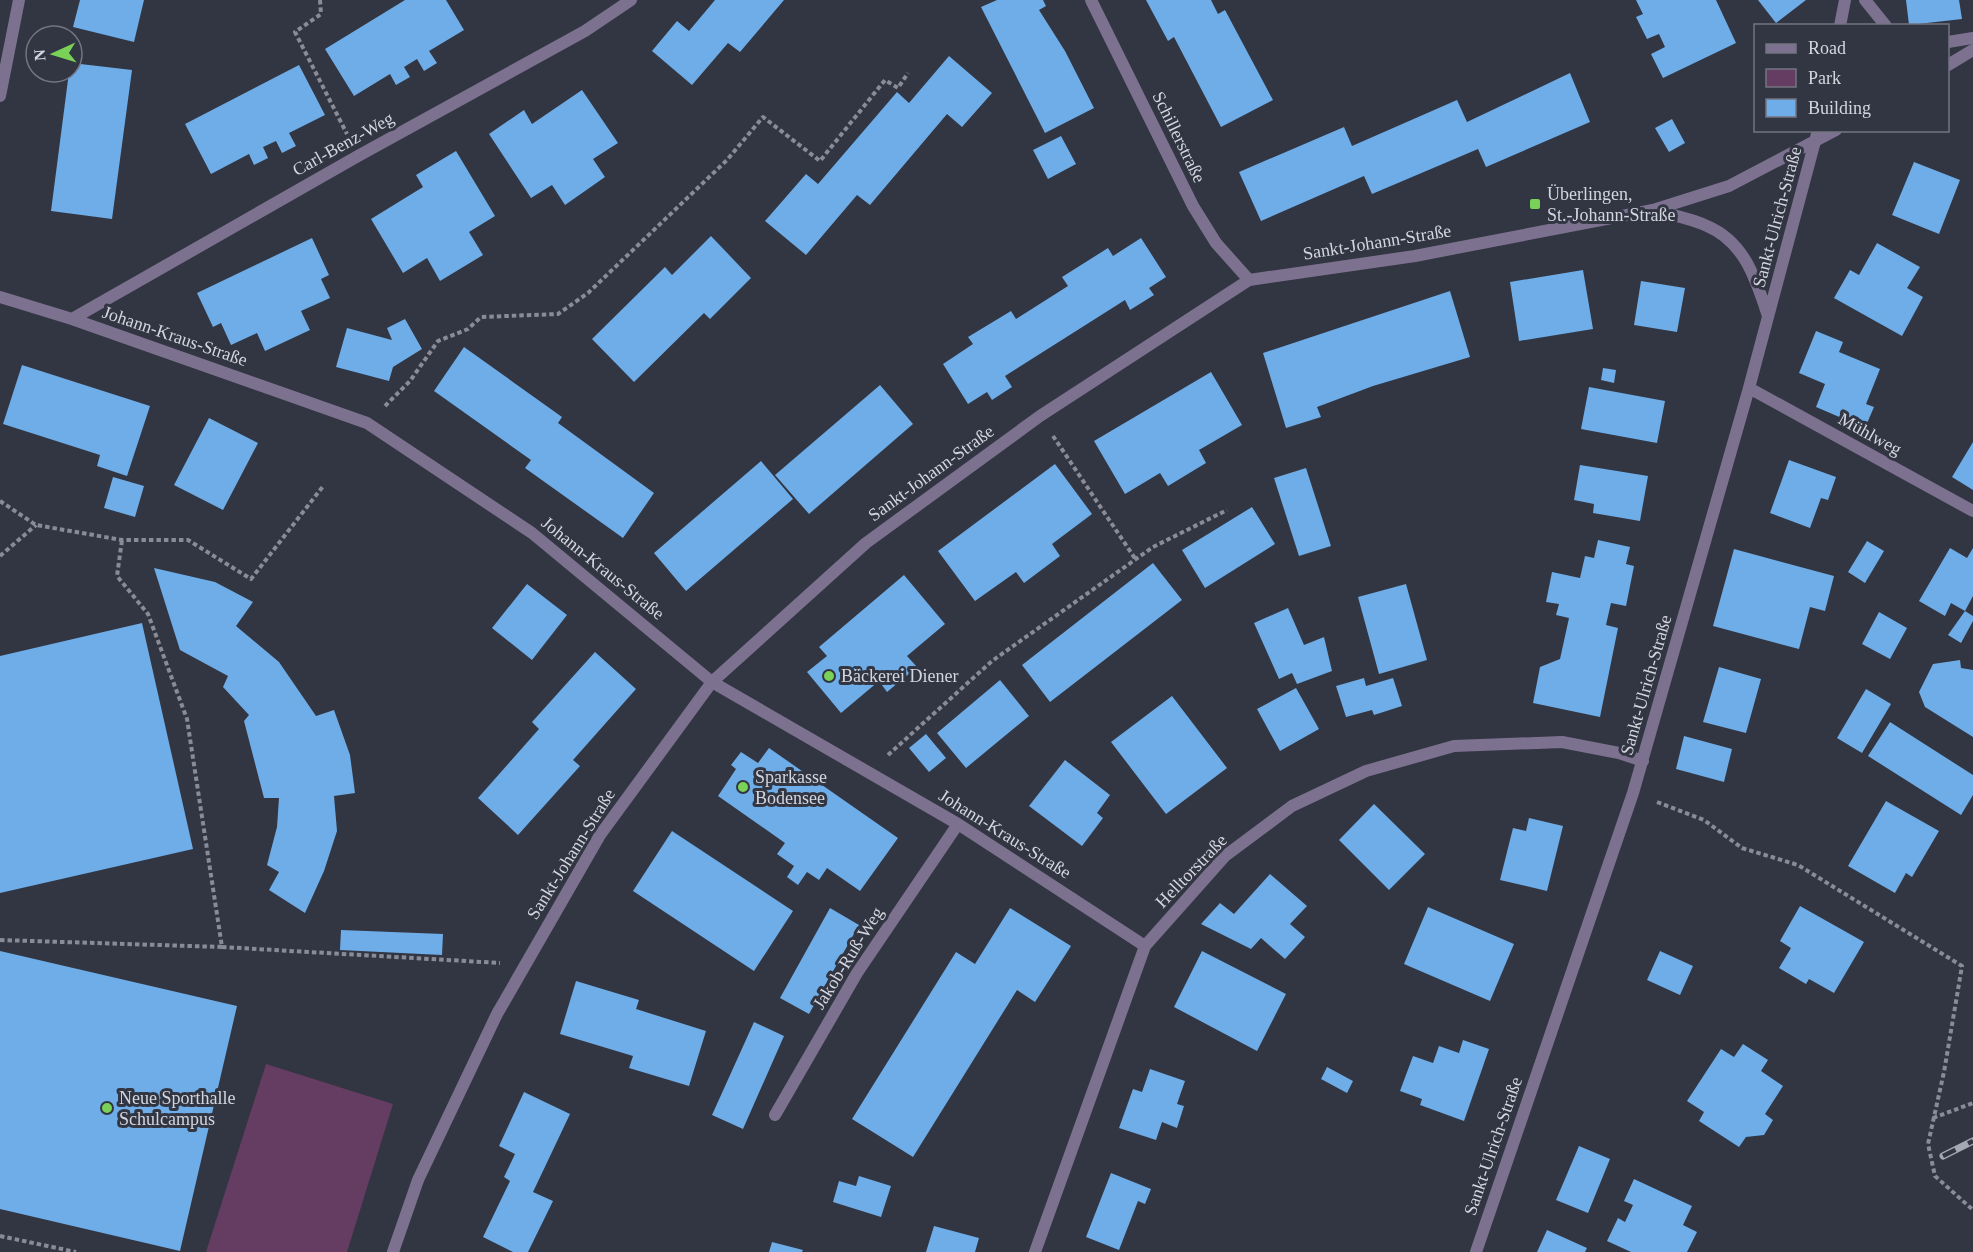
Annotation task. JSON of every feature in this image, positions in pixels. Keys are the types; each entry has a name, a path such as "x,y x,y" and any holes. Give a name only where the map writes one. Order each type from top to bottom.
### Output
{"street":[{"path":"0,96 19,0"},
{"name":"Carl-Benz-Weg","path":"72,319 358,156 585,31 632,0"},
{"name":"Schillerstraße","path":"1091,0 1193,207 1216,243 1249,280"},
{"path":"1840,24 1845,0"},
{"path":"1865,0 1884,24"},
{"path":"1949,42 1973,38"},
{"path":"1949,64 1973,51"},
{"name":"Sankt-Ulrich-Straße","path":"1476,1252 1633,794 1749,388 1816,137 1830,132"},
{"name":"Sankt-Johann-Straße","path":"393,1252 418,1180 496,1014 600,835 712,682 866,543 1040,416 1249,280 1415,256 1653,210 1729,186 1816,137"},
{"path":"1653,210 1708,226 1734,243 1755,273 1768,317"},
{"name":"Johann-Kraus-Straße","path":"0,297 72,319 367,423 532,533 712,682 958,824 1145,946"},
{"name":"Mühlweg","path":"1749,388 1973,511"},
{"name":"Helltorstraße","path":"1035,1252 1145,946 1225,856 1292,806 1366,771 1454,746 1562,742 1619,753 1643,761"},
{"name":"Jakob-Ruß-Weg","path":"775,1115 857,973 958,824"}],"path":[{"path":"320,0 321,14 295,32 358,156"},
{"path":"367,423 410,381 438,341 468,328 482,317 558,314 588,293 728,160 763,117 820,161 885,80 898,88 909,74"},
{"path":"1040,416 1136,560"},
{"path":"0,501 36,525 122,540 188,540 251,579 324,485"},
{"path":"869,771 992,661 1153,547 1227,510"},
{"path":"0,556 36,525"},
{"path":"122,540 117,576 148,614 187,719 222,947"},
{"path":"1633,794 1704,820 1742,848 1798,865 1962,966 1944,1072 1928,1144 1935,1176 1973,1210"},
{"path":"0,940 222,947 524,965"},
{"path":"1933,1118 1973,1103"},
{"path":"0,1236 75,1252"}],"green space":[{"path":"266,1064 393,1104 347,1252 206,1252"}],"building":[{"path":"80,0 144,0 134,42 84,30 84,24 74,24"},
{"path":"405,0 446,0 464,30 429,51 437,63 424,71 417,59 404,67 410,77 396,85 390,74 354,96 325,49"},
{"path":"715,0 784,0 740,52 728,43 692,85 652,51 677,21 689,31"},
{"path":"997,0 1043,0 1046,6 1039,10 1065,51 1094,108 1045,133 981,7"},
{"path":"1146,0 1211,0 1218,14 1225,10 1273,100 1221,127 1174,37 1168,41"},
{"path":"1636,0 1716,0 1736,43 1663,78 1651,54 1665,47 1659,34 1647,39 1636,17 1643,14"},
{"path":"1758,0 1806,0 1776,23"},
{"path":"1906,0 1959,0 1962,19 1909,24"},
{"path":"949,56 992,93 962,127 947,114 870,205 857,195 806,255 765,221 806,174 818,184 897,92 909,103"},
{"path":"84,64 132,70 112,219 51,211 67,84 84,84"},
{"path":"299,65 325,115 289,133 296,146 282,153 276,141 263,147 268,158 254,165 249,154 211,174 185,124"},
{"path":"1570,73 1590,122 1486,167 1478,149 1372,194 1364,176 1261,221 1239,172 1344,127 1352,146 1457,100 1467,122"},
{"path":"582,90 618,143 593,159 605,177 565,205 552,185 531,198 489,134 524,110 532,124"},
{"path":"1672,119 1685,143 1669,152 1655,128"},
{"path":"1061,136 1076,164 1048,179 1033,150"},
{"path":"456,151 495,216 469,232 483,255 440,281 427,258 403,273 371,219 423,187 416,175"},
{"path":"1914,162 1960,180 1939,234 1892,215"},
{"path":"711,236 751,278 710,319 704,313 634,382 592,339 665,267 672,275"},
{"path":"312,238 329,275 321,279 330,298 301,311 310,330 265,351 257,333 231,345 221,323 213,327 197,293"},
{"path":"1141,238 1166,277 1149,288 1154,295 1130,310 1125,300 1005,376 1012,387 992,400 987,392 968,404 943,364 973,344 968,337 1011,311 1016,319 1068,286 1062,277 1108,248 1113,256"},
{"path":"1877,243 1920,267 1907,288 1923,297 1902,336 1834,298 1850,270 1859,275"},
{"path":"1583,270 1593,329 1519,341 1510,282"},
{"path":"1641,281 1685,288 1677,332 1634,325"},
{"path":"1450,291 1470,357 1373,386 1317,407 1321,417 1286,428 1263,353"},
{"path":"405,319 422,349 393,367 389,381 336,367 347,328 392,340 387,328"},
{"path":"1816,331 1843,342 1839,352 1880,369 1866,404 1874,407 1865,428 1816,407 1825,384 1799,373"},
{"path":"464,347 562,417 558,423 654,493 623,538 525,468 531,460 434,391"},
{"path":"22,365 150,406 127,476 97,466 100,455 3,424"},
{"path":"1603,368 1616,370 1614,383 1601,380"},
{"path":"1211,372 1242,425 1199,450 1206,463 1168,486 1160,473 1125,494 1094,441"},
{"path":"880,385 913,424 809,514 775,475"},
{"path":"1589,387 1665,401 1657,443 1581,429"},
{"path":"209,418 258,443 223,510 174,485"},
{"path":"1973,442 1973,490 1952,477"},
{"path":"1789,460 1836,477 1828,500 1821,498 1810,528 1770,513"},
{"path":"761,461 793,499 686,591 654,553"},
{"path":"1055,464 1092,514 1052,544 1060,556 1024,583 1016,572 975,601 938,551"},
{"path":"1580,465 1648,476 1640,521 1593,513 1594,504 1574,500"},
{"path":"1306,468 1331,546 1299,556 1274,478"},
{"path":"113,477 144,486 135,517 104,508"},
{"path":"1252,507 1275,544 1205,588 1182,550"},
{"path":"1598,540 1630,547 1626,564 1634,566 1626,606 1611,603 1606,625 1618,628 1600,717 1533,703 1540,667 1560,659 1569,618 1556,615 1559,604 1546,602 1552,572 1580,578 1585,556 1594,558"},
{"path":"1867,541 1884,551 1865,583 1848,572"},
{"path":"1950,548 1967,558 1973,548 1973,596 1965,611 1951,603 1945,616 1919,601"},
{"path":"1734,549 1834,576 1825,611 1810,607 1799,649 1713,626"},
{"path":"1153,563 1182,600 1050,702 1022,665"},
{"path":"154,568 215,582 253,602 236,626 279,662 316,716 334,710 350,755 355,793 334,796 337,831 324,871 305,913 269,890 279,872 267,865 277,827 279,798 264,798 244,721 249,715 223,687 228,676 180,650"},
{"path":"904,575 945,624 907,656 917,667 887,692 879,681 841,713 807,672 827,656 819,647"},
{"path":"527,584 567,615 532,660 492,628"},
{"path":"1406,584 1427,660 1379,674 1358,597"},
{"path":"1288,608 1304,645 1324,637 1332,671 1297,684 1292,673 1279,679 1254,623"},
{"path":"1965,611 1973,616 1973,621 1961,643 1948,635"},
{"path":"1879,612 1907,628 1890,659 1862,644"},
{"path":"142,623 193,849 0,893 0,656"},
{"path":"595,652 636,689 573,760 580,766 518,835 478,798 539,729 532,722"},
{"path":"1960,660 1961,668 1973,670 1973,737 1925,707 1919,692 1933,664"},
{"path":"1719,667 1761,679 1746,733 1703,722"},
{"path":"1364,678 1366,686 1393,678 1402,706 1374,715 1372,710 1346,717 1336,686"},
{"path":"1000,680 1029,716 966,768 937,733"},
{"path":"1296,688 1319,729 1280,751 1257,709"},
{"path":"1866,689 1891,704 1862,753 1837,738"},
{"path":"1172,696 1227,768 1166,814 1111,742"},
{"path":"1890,722 1973,775 1973,795 1961,815 1868,756"},
{"path":"926,734 946,758 929,772 909,748"},
{"path":"1684,736 1732,749 1724,782 1676,769"},
{"path":"769,748 898,838 860,891 827,868 819,880 807,872 798,885 787,877 794,866 777,854 785,843 718,796 736,769 731,765 741,752 758,763"},
{"path":"1065,760 1110,795 1097,813 1103,818 1082,846 1029,806"},
{"path":"1886,801 1939,831 1912,877 1906,873 1895,893 1848,866"},
{"path":"1374,804 1425,854 1389,890 1339,840"},
{"path":"1529,818 1563,826 1547,891 1500,880 1513,828 1526,831"},
{"path":"672,831 793,911 754,971 633,891"},
{"path":"1270,874 1307,906 1290,924 1305,937 1285,959 1261,938 1251,949 1201,924 1220,903 1234,914"},
{"path":"1800,906 1864,942 1834,993 1809,979 1806,984 1779,968 1791,948 1780,941"},
{"path":"1428,907 1514,944 1490,1001 1404,964"},
{"path":"830,908 859,925 809,1014 780,998"},
{"path":"1010,908 1071,946 1035,1002 1017,990 913,1157 852,1119 956,952 975,964"},
{"path":"341,930 443,934 442,955 340,950"},
{"name":"Neue Sporthalle Schulcampus","path":"0,951 237,1006 180,1251 0,1209"},
{"path":"1202,951 1286,994 1257,1051 1174,1007"},
{"path":"1660,951 1693,966 1680,995 1647,980"},
{"path":"576,981 639,1000 636,1009 706,1031 689,1086 629,1068 633,1056 560,1034"},
{"path":"754,1022 784,1036 743,1129 712,1115"},
{"path":"1463,1040 1489,1049 1464,1121 1420,1105 1422,1099 1400,1091 1413,1056 1433,1063 1439,1046 1459,1053"},
{"path":"1743,1044 1768,1060 1761,1071 1783,1086 1765,1114 1773,1120 1764,1135 1746,1137 1739,1147 1699,1121 1704,1112 1687,1101 1721,1049 1734,1057"},
{"path":"1327,1067 1353,1081 1347,1093 1321,1079"},
{"path":"1150,1069 1185,1081 1177,1104 1184,1106 1177,1128 1162,1122 1156,1140 1119,1128 1133,1089 1142,1092"},
{"path":"524,1092 570,1114 533,1192 553,1201 528,1252 513,1252 483,1237 510,1181 504,1177 515,1154 499,1146"},
{"path":"1579,1146 1610,1159 1588,1213 1556,1200"},
{"path":"1111,1173 1151,1189 1145,1204 1138,1201 1119,1250 1086,1237"},
{"path":"859,1176 891,1186 881,1217 833,1202 839,1181 856,1186"},
{"path":"1634,1179 1692,1206 1683,1225 1697,1232 1687,1252 1631,1252 1607,1241 1618,1218 1625,1222 1633,1205 1624,1201"},
{"path":"934,1226 979,1238 975,1252 926,1252"},
{"path":"1547,1230 1587,1248 1585,1252 1537,1252"},
{"path":"772,1242 803,1250 802,1252 769,1252"}],"railway":[{"path":"1943,1156 1973,1141"}],"place":[{"name":"Überlingen, St.-Johann-Straße","path":"1535,204"},
{"name":"Bäckerei Diener","path":"829,676"},
{"name":"Sparkasse Bodensee","path":"743,787"},
{"name":"Neue Sporthalle Schulcampus","path":"107,1108"}]}
